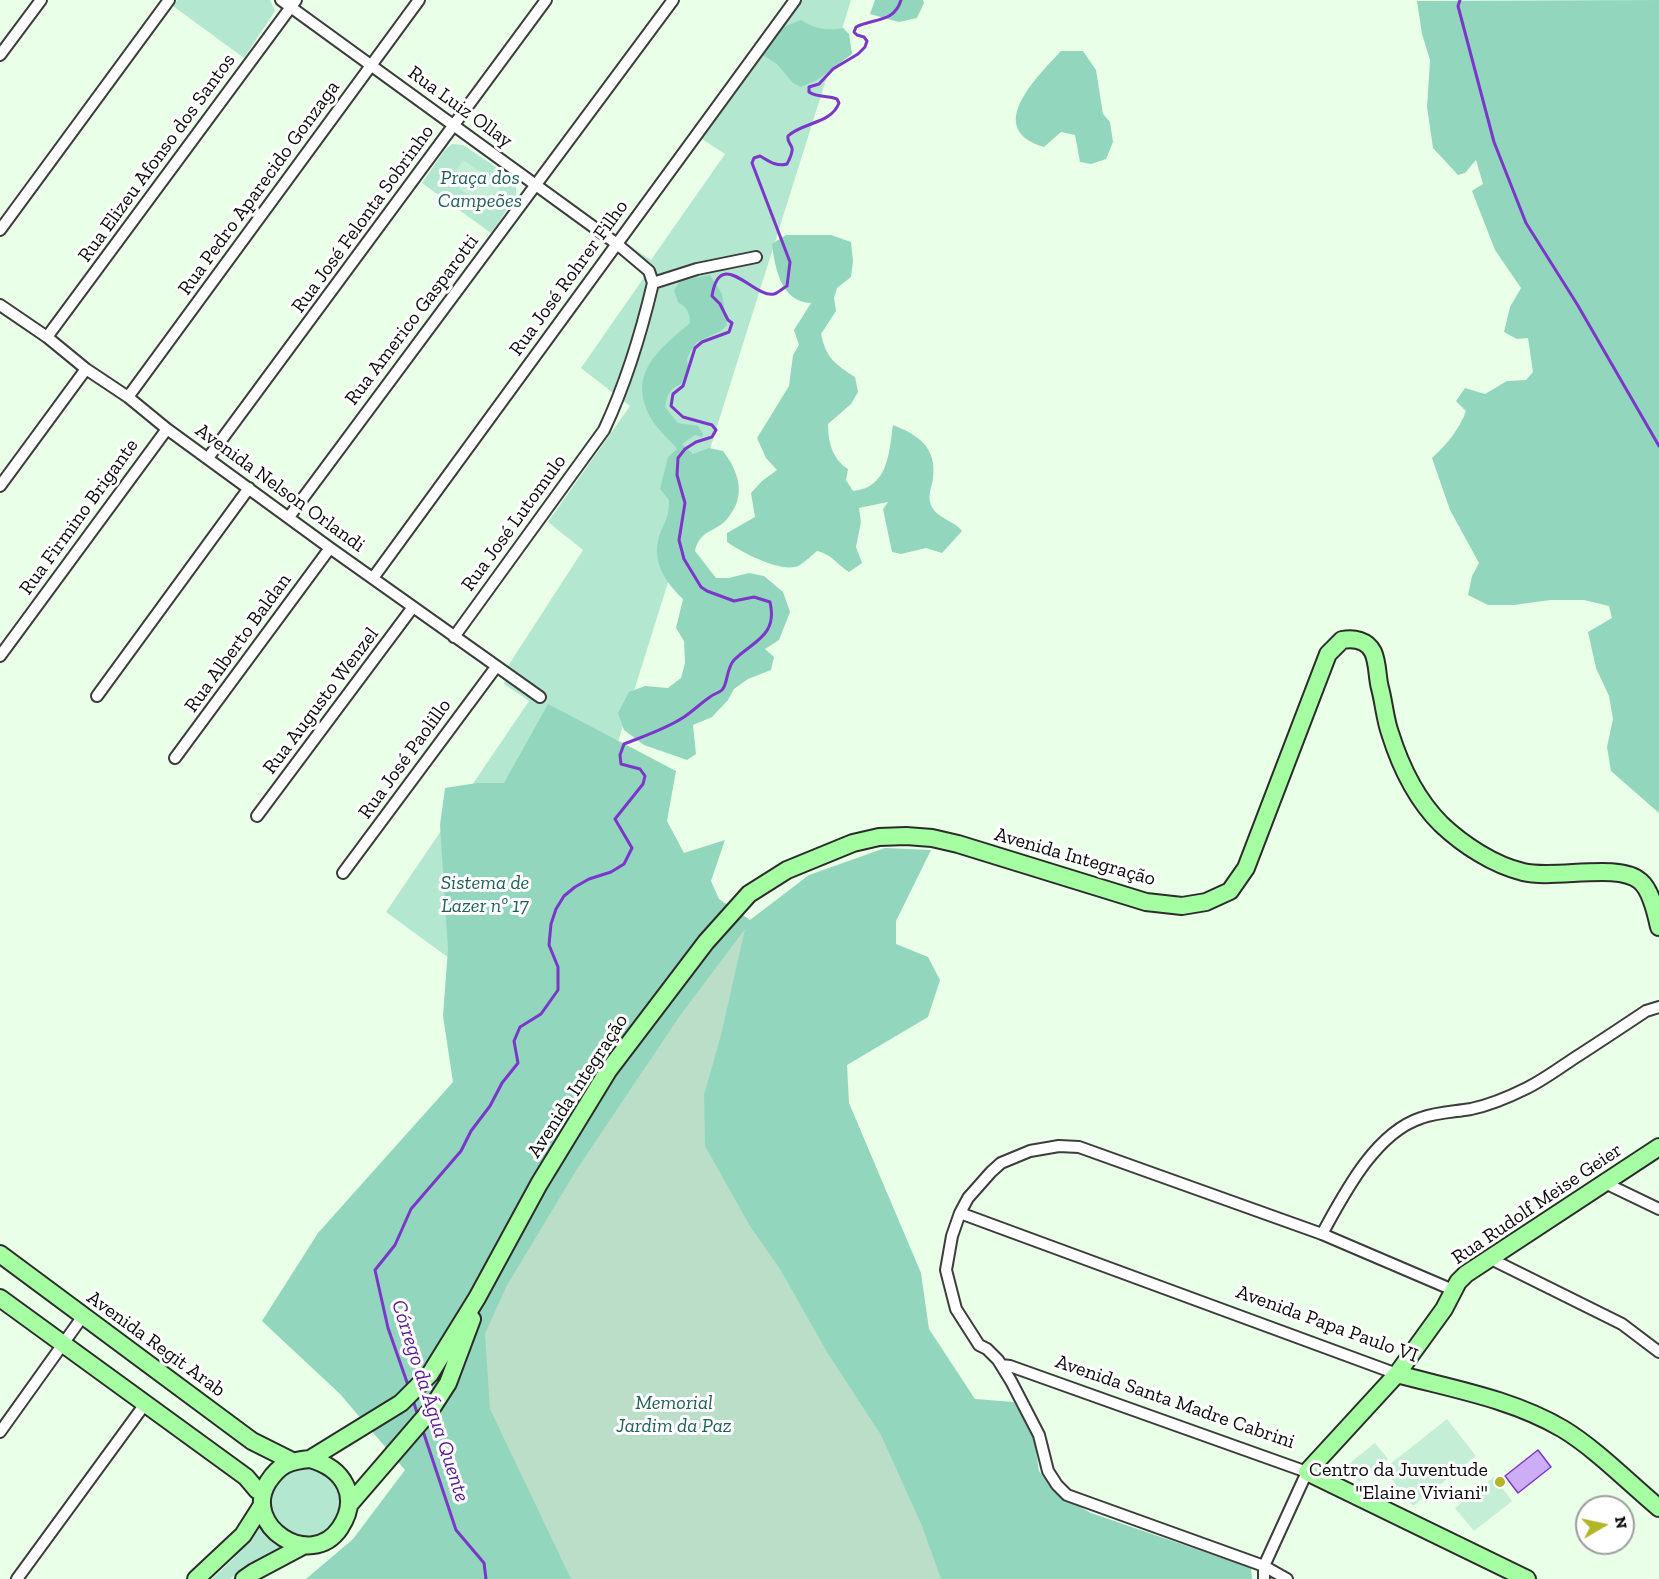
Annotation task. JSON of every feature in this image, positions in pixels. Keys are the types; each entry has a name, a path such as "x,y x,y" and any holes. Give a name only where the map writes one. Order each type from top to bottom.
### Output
{"main road":[{"name":"Avenida Integração","path":"310,1459 411,1393 430,1374 477,1298 540,1184 609,1071 706,942 749,894 787,870 828,852 870,839 906,836 932,838 958,844 1146,902 1182,906 1206,902 1230,891 1246,868 1328,654 1342,640 1358,639 1372,651 1389,731 1398,755 1411,782 1440,823 1462,841 1500,865 1525,873 1555,875 1616,872 1629,874 1641,882 1650,898 1659,927"},
{"name":"Rua Rudolf Meise Geier","path":"1308,1472 1397,1374 1466,1274 1659,1147"},
{"name":"Avenida Regit Arab","path":"0,1254 252,1441 292,1461"},
{"path":"0,1298 246,1477 262,1498 266,1518 273,1530 283,1539 303,1545"},
{"name":"Avenida Integração","path":"349,1505 420,1422 448,1383 467,1334 477,1298"},
{"name":"Avenida Papa Paulo VI","path":"1397,1374 1504,1403 1548,1421 1579,1441 1659,1508"},
{"path":"196,1579 243,1535 276,1471 292,1461 310,1459 325,1463 338,1474 347,1488 349,1505 345,1520 337,1532 325,1541 303,1545 244,1579"},
{"name":"Avenida Santa Madre Cabrini","path":"1308,1472 1527,1579"}],"street":[{"path":"0,55 41,0"},
{"path":"0,230 169,0"},
{"name":"Rua Luiz Ollay","path":"281,0 293,4 371,65 617,244 649,271 653,283"},
{"name":"Rua Pedro Aparecido Gonzaga","path":"128,397 419,0"},
{"name":"Rua José Felonta Sobrinho","path":"208,458 546,0"},
{"name":"Rua Americo Gasparotti","path":"289,517 673,0"},
{"name":"Rua José Rohrer Filho","path":"373,578 795,0"},
{"name":"Rua Elizeu Afonso dos Santos","path":"47,337 293,4"},
{"path":"653,283 697,269 756,257"},
{"name":"Rua José Lutomulo","path":"454,637 603,430 621,393 646,314 653,283"},
{"name":"Avenida Nelson Orlandi","path":"2,310 47,337 167,429 540,698"},
{"path":"0,486 86,369"},
{"name":"Rua Firmino Brigante","path":"0,656 167,429"},
{"path":"97,696 249,488"},
{"name":"Rua Alberto Baldan","path":"175,758 330,548"},
{"name":"Rua Augusto Wenzel","path":"257,816 413,607"},
{"name":"Rua José Paolillo","path":"344,873 496,667"},
{"path":"1322,1234 1356,1174 1385,1142 1402,1128 1419,1118 1492,1103 1526,1089 1646,1011 1659,1008"},
{"path":"1287,1579 1263,1566 1067,1495 1057,1485 1048,1471 1038,1435 1001,1365 987,1349 979,1345 956,1309 946,1270 952,1236 968,1198 980,1182 1001,1163 1037,1149 1059,1146 1079,1147 1322,1234 1453,1290"},
{"path":"1605,1183 1659,1209"},
{"name":"Avenida Papa Paulo VI","path":"960,1213 1397,1374"},
{"path":"1489,1258 1622,1324 1659,1352"},
{"path":"0,1432 83,1316"},
{"name":"Avenida Santa Madre Cabrini","path":"1001,1365 1010,1366 1308,1472"},
{"path":"17,1579 145,1404"},
{"name":"Rua Rudolf Meise Geier","path":"1263,1566 1308,1472"},
{"path":"1263,1566 1264,1579"}],"green space":[{"path":"177,0 270,0 275,11 244,58 173,6"},
{"name":"Sistema de Lazer nº 17","path":"797,0 851,0 578,869 520,1010 386,912 529,701 504,684 508,666 583,550 548,522 630,406 581,368 645,276 618,253 626,243 651,260 725,154 702,139"},
{"path":"875,0 923,0 924,3 917,18 899,22 870,14"},
{"path":"1659,0 1659,813 1611,771 1607,747 1613,719 1609,696 1596,668 1588,632 1612,618 1609,606 1584,600 1488,605 1468,595 1472,576 1479,563 1450,510 1432,458 1452,436 1463,418 1466,411 1456,401 1465,388 1485,394 1507,381 1526,380 1533,372 1528,338 1517,339 1504,332 1510,307 1521,288 1495,250 1472,191 1483,184 1476,160 1465,173 1458,175 1433,148 1427,107 1430,60 1422,34 1417,1"},
{"path":"801,20 821,28 843,28 849,34 852,54 817,80 801,87 793,83 777,64 761,54 783,27"},
{"path":"1061,51 1083,51 1096,70 1103,114 1110,122 1113,142 1106,159 1091,164 1080,162 1075,135 1061,132 1044,147 1026,139 1018,128 1016,116 1021,102 1029,88"},
{"name":"Praça dos Campeões","path":"452,144 463,145 511,177 516,185 516,197 491,233 422,183 444,151"},
{"path":"463,160 501,186 486,208 449,181"},
{"path":"786,235 831,235 851,242 853,261 851,277 837,288 834,298 836,311 821,334 832,360 855,377 858,392 851,404 828,424 830,443 838,460 848,469 846,480 853,491 865,488 880,476 888,457 893,425 918,438 932,458 931,505 937,513 962,531 942,553 926,548 901,554 892,552 883,509 888,502 859,508 861,522 856,547 862,563 849,572 830,557 817,551 798,566 782,567 751,556 727,542 727,533 755,517 751,493 777,470 766,458 757,438 789,386 793,355 799,345 794,330 811,303 793,297 781,282 772,244"},
{"path":"710,275 722,294 727,325 721,331 697,342 687,359 688,368 681,384 672,389 665,407 678,423 698,426 703,434 702,437 695,435 682,444 693,454 709,448 723,451 737,476 739,493 737,502 727,519 700,539 695,551 716,578 729,578 749,573 764,576 783,592 790,612 779,640 765,649 774,657 771,670 748,679 734,689 728,700 712,717 693,725 696,754 687,760 644,745 624,730 618,713 629,692 645,686 668,688 681,678 685,663 684,641 676,628 683,599 664,576 657,550 669,505 669,500 660,489 668,457 677,449 652,420 642,390 649,365 666,344 690,323 687,311 678,302 674,290 680,281"},
{"path":"548,704 676,771 667,821 684,853 725,840 711,881 719,899 750,920 809,875 885,848 931,850 896,921 896,944 928,957 940,980 928,1017 847,1065 849,1103 921,1273 929,1329 975,1399 1014,1402 1034,1438 1039,1471 1058,1495 1091,1513 1251,1568 1252,1579 306,1579 353,1539 405,1470 340,1394 262,1321 318,1233 453,1082 443,1016 448,949 440,825 445,788 477,783 504,783"},
{"name":"Memorial Jardim da Paz","path":"745,929 721,1035 704,1095 705,1146 750,1226 780,1269 827,1352 881,1435 922,1526 941,1579 571,1579 490,1409 485,1334 506,1287 577,1169 679,1017"},
{"path":"1447,1419 1476,1456 1413,1506 1384,1469"},
{"path":"1375,1443 1388,1459 1359,1482 1346,1466"},
{"path":"299,1467 313,1467 326,1472 336,1482 341,1502 336,1522 326,1532 313,1537 299,1537 286,1532 276,1522 271,1509 271,1495 276,1482 286,1472"},
{"path":"1494,1477 1512,1501 1474,1531 1455,1508"},
{"path":"258,1520 286,1547 250,1563 230,1579 212,1579 245,1546"}],"shaded area":[{"path":"1538,1450 1551,1467 1518,1493 1505,1476"}],"waterway":[{"name":"Córrego da Água Quente","path":"409,1388 388,1328 375,1270 395,1245 411,1209 461,1151 502,1083 518,1063 514,1041 520,1027 541,1014 558,990 558,967 549,945 551,924 556,909 564,896 575,887 624,864 632,848 615,819 643,784 645,776 640,769 621,764 620,755 624,744 677,721 721,691 734,660 762,637 770,623 772,613 770,602 754,597 734,601 707,591 701,587 684,559 679,540 685,503 677,475 678,458 685,449 696,442 712,437 716,430 712,425 683,417 671,406 673,394 683,386 695,348 702,342 729,332 732,323 712,296 716,281 722,275 730,274 757,289 774,294 787,286 790,262 752,163 754,158 760,156 776,164 787,164 792,150 788,136 830,115 839,103 837,99 812,94 809,92 809,87 819,84 833,69 858,54 865,47 867,41 854,32 856,27 883,19 894,13 901,0"},
{"path":"1460,0 1458,6 1494,142 1526,223 1577,304 1659,446"},
{"name":"Córrego da Água Quente","path":"413,1400 418,1416"},
{"name":"Córrego da Água Quente","path":"422,1428 456,1530 484,1563 486,1579"}],"place":[{"name":"Centro da Juventude \"Elaine Viviani\"","path":"1500,1482"}]}
